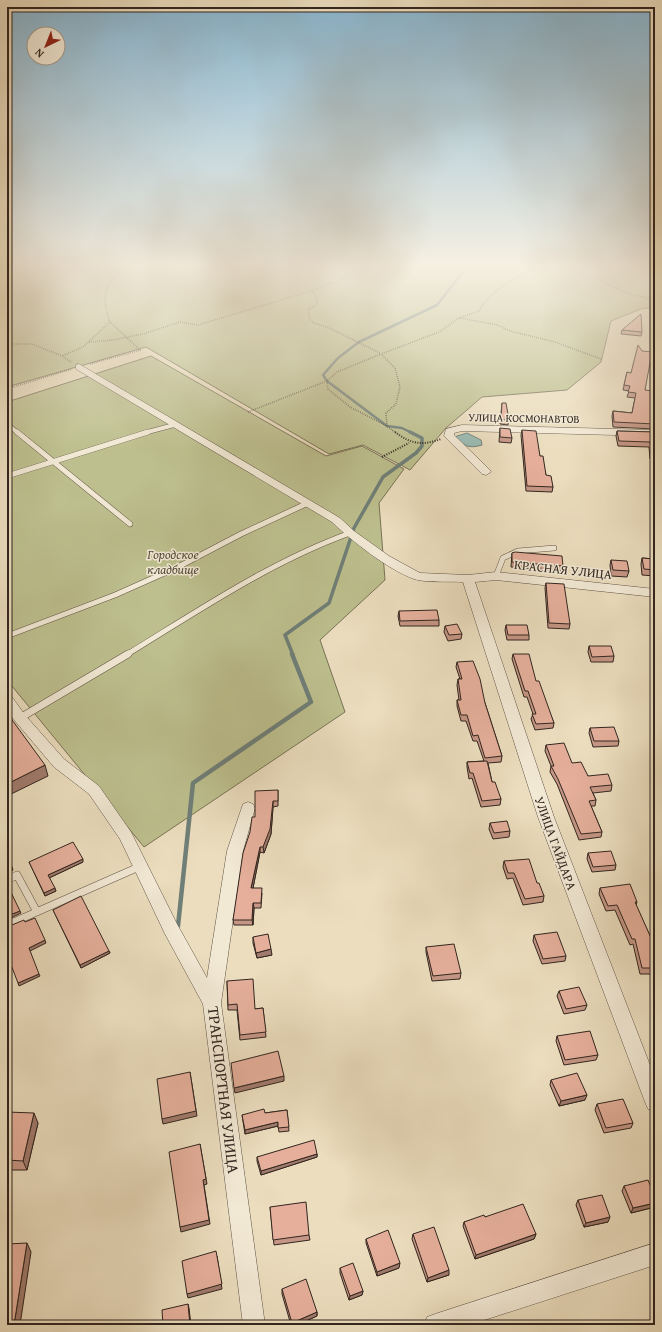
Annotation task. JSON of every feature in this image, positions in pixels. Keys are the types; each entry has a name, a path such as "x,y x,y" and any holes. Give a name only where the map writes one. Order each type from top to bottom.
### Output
{"street":[{"name":"КРАСНАЯ УЛИЦА","path":"79,367 174,426 336,520 350,533 385,558 417,576 468,579 496,576 655,593"},
{"name":"УЛИЦА КОСМОНАВТОВ","path":"449,436 449,431 462,428 655,433"},
{"path":"449,436 486,472"},
{"name":"УЛИЦА ГАЙДАРА","path":"468,579 546,817 655,1102"},
{"path":"7,700 20,718 59,763 94,790 126,836 171,929 212,1003"},
{"name":"ТРАНСПОРТНАЯ УЛИЦА","path":"248,808 235,851 212,1003 254,1325"},
{"path":"435,1325 655,1254"}],"lane":[{"path":"7,424 130,524"},
{"path":"7,476 115,441 174,426"},
{"path":"7,636 114,595 178,567 241,534 268,523 308,503"},
{"path":"20,718 72,689 263,574 329,540 350,533"},
{"path":"496,576 503,558 518,551 554,548"},
{"path":"7,925 141,866"},
{"path":"7,880 17,875 38,912"}],"path":[{"path":"62,356 83,347 105,326"},
{"path":"114,326 141,350"},
{"path":"88,342 126,337 165,326"},
{"path":"323,326 356,340 373,351 381,354 395,368 400,387 396,404 386,413 387,426"},
{"path":"248,412 327,381 336,372 439,332 447,326"},
{"path":"500,326 529,337 548,340 601,359"},
{"path":"7,341 14,344 32,344 62,356 79,367"},
{"path":"327,381 328,389 350,407 387,426 409,443 422,445 449,436"},
{"path":"382,458 409,443"}],"green space":[{"path":"7,326 610,326 601,362 567,390 482,397 446,428 410,470 363,445 329,454 146,347 7,387"},
{"name":"Городское кладбище","path":"151,356 326,456 362,446 404,469 379,503 385,580 320,640 345,712 144,847 7,680 7,402"}],"water":[{"path":"467,433 481,440 482,445 470,447 461,443 454,437"}],"building":[{"path":"627,326 642,326 642,332 622,330"},
{"path":"638,345 642,351 652,352 645,390 653,391 652,399 655,407 655,424 614,422 613,411 632,413 636,393 628,392 630,386 624,385 627,372 631,373"},
{"path":"502,403 506,403 509,420 501,420"},
{"path":"500,428 510,429 512,438 500,437"},
{"path":"522,430 536,431 540,456 543,456 546,475 551,476 553,487 527,486"},
{"path":"617,431 655,432 655,454 652,454 650,442 619,441"},
{"path":"512,553 562,556 563,566 512,562"},
{"path":"642,558 655,559 655,570 644,569"},
{"path":"611,560 627,561 629,571 613,570"},
{"path":"546,583 564,584 570,624 549,623"},
{"path":"437,610 439,620 400,621 399,611"},
{"path":"457,624 462,634 449,635 445,626"},
{"path":"506,625 527,625 529,635 508,635"},
{"path":"589,646 611,646 614,656 592,657"},
{"path":"513,654 529,654 536,681 539,681 554,723 536,724 532,714 536,714 528,691 525,691"},
{"path":"473,661 480,679 485,703 502,756 485,758 478,735 473,736 467,715 461,715 457,700 461,700 458,679 462,679 457,662"},
{"path":"7,713 45,765 7,784"},
{"path":"614,727 619,741 594,741 590,728"},
{"path":"564,743 572,763 581,762 588,776 608,774 612,785 590,787 596,800 589,801 602,832 581,834 551,766 554,766 546,745"},
{"path":"487,761 492,782 495,782 501,799 482,801 473,773 470,773 467,762"},
{"path":"278,790 278,801 273,801 270,829 263,847 260,847 251,888 262,888 261,903 253,903 252,920 233,920 243,853 250,832 252,817 255,817 255,791"},
{"path":"507,821 510,831 494,833 490,823"},
{"path":"73,842 83,859 48,875 55,888 44,893 29,862"},
{"path":"611,851 616,865 593,867 588,853"},
{"path":"7,858 12,867 7,869"},
{"path":"529,859 537,883 539,883 544,896 525,899 514,873 508,873 504,861"},
{"path":"7,884 20,911 7,916"},
{"path":"630,884 637,902 635,902 655,947 655,968 642,968 635,939 632,939 617,905 608,906 600,888"},
{"path":"81,896 109,951 80,965 53,910"},
{"path":"35,918 45,940 29,948 39,974 18,983 8,957 7,958 7,927 24,920 25,922"},
{"path":"557,932 566,956 543,959 534,935"},
{"path":"268,934 271,949 256,953 253,937"},
{"path":"454,944 461,973 433,976 426,947"},
{"path":"253,979 255,1009 263,1008 266,1032 240,1035 237,1004 228,1005 227,981"},
{"path":"579,987 587,1005 566,1009 559,991"},
{"path":"590,1031 598,1055 565,1060 557,1036"},
{"path":"278,1051 284,1076 234,1088 231,1063"},
{"path":"190,1072 196,1111 162,1119 157,1079"},
{"path":"577,1073 587,1095 561,1101 551,1080"},
{"path":"623,1099 633,1123 606,1128 597,1104"},
{"path":"264,1109 265,1113 287,1110 289,1127 278,1128 278,1122 245,1130 242,1115"},
{"path":"7,1112 34,1113 23,1161 7,1160"},
{"path":"314,1140 317,1154 261,1171 257,1157"},
{"path":"200,1144 206,1179 203,1180 209,1220 180,1227 169,1152"},
{"path":"648,1180 655,1197 655,1203 633,1208 624,1186"},
{"path":"602,1195 610,1217 586,1223 578,1200"},
{"path":"306,1202 309,1235 273,1240 270,1207"},
{"path":"523,1204 536,1234 476,1255 464,1222 484,1215 485,1217"},
{"path":"434,1227 449,1270 428,1278 413,1234"},
{"path":"388,1230 400,1263 377,1272 366,1239"},
{"path":"27,1243 14,1325 7,1325 7,1244"},
{"path":"216,1251 222,1284 187,1294 182,1261"},
{"path":"353,1263 363,1291 350,1296 340,1268"},
{"path":"306,1279 317,1312 292,1323 282,1289"},
{"path":"188,1304 190,1325 163,1325 162,1310"},
{"path":"135,1322 135,1325 123,1325"}],"waterway":[{"path":"293,655 285,635 329,603 354,528 383,477 416,453 422,446 422,438 402,428 387,426 327,381 323,375 338,358 359,342 392,326"},
{"path":"178,926 193,783 311,702 292,654"}]}
